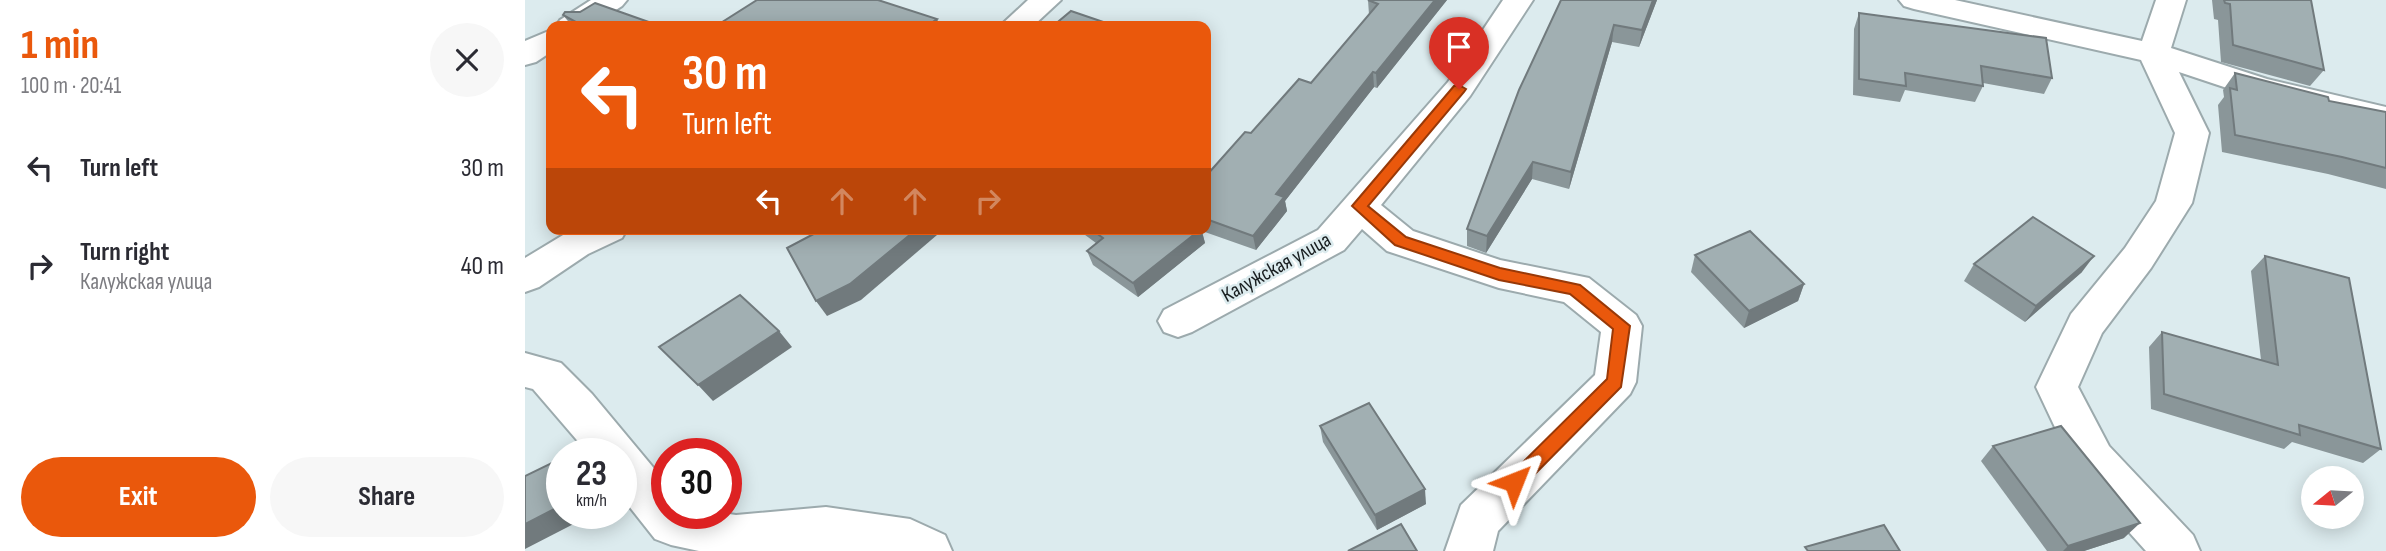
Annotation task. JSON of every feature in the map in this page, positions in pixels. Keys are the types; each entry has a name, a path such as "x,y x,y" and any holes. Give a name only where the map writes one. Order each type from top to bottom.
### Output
{"street":[{"path":"579,21 613,0"},
{"path":"1021,21 1046,0"},
{"name":"Калужская улица","path":"1178,321 1331,240 1459,89 1518,0"},
{"path":"1914,0 2154,53 2259,88 2386,118"},
{"path":"2171,0 2154,53 2192,133 2174,202 2138,258 2085,325 2057,387 2093,460 2176,551"},
{"path":"525,55 546,42"},
{"path":"1359,206 1400,241 1499,274 1575,289 1622,326 1615,382 1477,520 1469,551"},
{"path":"525,277 575,244 595,235"},
{"path":"525,370 546,375 602,438"},
{"path":"637,482 671,524 736,537 827,528 910,541 928,551"}],"building":[{"path":"757,0 878,0 937,19 934,21 724,21"},
{"path":"1368,0 1435,0 1376,73 1373,72 1276,194 1284,197 1253,236 1211,221 1211,170 1245,132 1251,133 1299,79 1311,83 1378,4"},
{"path":"1561,0 1653,0 1642,30 1614,25 1571,172 1533,162 1487,236 1467,229 1519,90"},
{"path":"2224,0 2311,0 2324,70 2233,45 2230,4"},
{"path":"595,3 646,21 574,21 563,15 565,12 580,12"},
{"path":"1071,11 1100,21 1059,21"},
{"path":"1859,13 2046,38 2052,78 1981,66 1983,86 1905,73 1906,86 1859,79"},
{"path":"2235,73 2328,97 2329,101 2386,112 2386,168 2235,135 2230,88 2237,90"},
{"path":"2033,217 2094,256 2036,306 1974,264"},
{"path":"1750,231 1804,284 1749,311 1695,255"},
{"path":"812,235 910,235 850,284 816,301 787,248"},
{"path":"1099,235 1193,235 1133,283 1087,251 1103,238"},
{"path":"2265,256 2349,278 2381,449 2299,425 2300,435 2164,394 2162,332 2278,365"},
{"path":"740,295 779,331 698,385 659,347"},
{"path":"1369,403 1425,489 1375,515 1320,426"},
{"path":"2061,426 2140,523 2068,546 1993,446"},
{"path":"546,466 546,513 525,524 525,476"},
{"path":"1401,524 1417,551 1348,551"},
{"path":"1884,525 1900,551 1808,551 1805,547"}],"route":[{"path":"1459,89 1359,206 1400,241 1499,274 1575,289 1622,326 1615,382 1514,482"}]}
